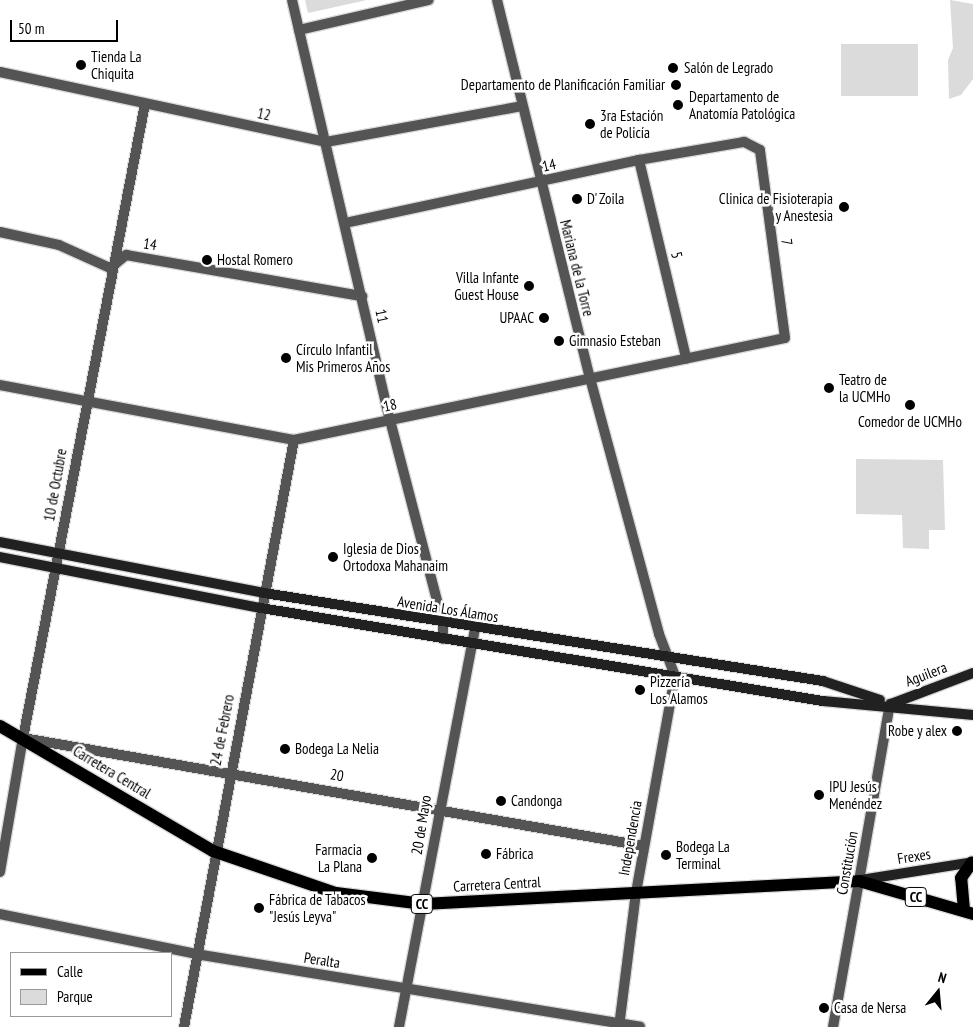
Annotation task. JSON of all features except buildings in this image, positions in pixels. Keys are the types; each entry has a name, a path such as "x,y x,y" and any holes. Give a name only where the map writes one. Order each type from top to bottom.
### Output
{"main road":[{"name":"Avenida Los Álamos","path":"0,542 264,593 444,624 823,680 890,704"},
{"name":"Avenida Los Álamos","path":"0,557 261,608 823,701 890,704 973,715"},
{"name":"Aguilera","path":"890,704 973,673"},
{"name":"Carretera Central","path":"0,726 213,851 336,893 423,904 859,881 968,912"},
{"name":"Frexes","path":"859,881 972,862"},
{"path":"968,912 961,878 972,862"}],"street":[{"name":"11","path":"292,0 390,420 444,624 443,639"},
{"path":"299,30 429,0"},
{"name":"Mariana de la Torre","path":"497,0 539,183 590,378 667,656"},
{"name":"12","path":"0,72 326,142 522,106"},
{"name":"10 de Octubre","path":"0,872 110,268 145,104"},
{"name":"14","path":"345,223 539,183 639,160 744,142 760,150"},
{"name":"7","path":"760,150 785,338"},
{"name":"5","path":"639,160 686,358"},
{"path":"0,232 59,244 110,268"},
{"name":"14","path":"110,268 126,255 362,296"},
{"name":"18","path":"0,385 294,440 785,338"},
{"name":"24 de Febrero","path":"184,1027 213,851 294,440"},
{"name":"20 de Mayo","path":"400,1027 423,904 438,809 475,628"},
{"path":"667,656 675,676"},
{"name":"Independencia","path":"619,1025 636,893 675,676"},
{"name":"Constitución","path":"833,1027 890,704"},
{"name":"20","path":"23,738 230,771 644,846"},
{"name":"Peralta","path":"0,914 196,954 640,1027"}],"green space":[{"path":"305,0 367,0 308,13"},
{"path":"950,0 973,4 973,79 961,95 949,99 948,60 953,48"},
{"path":"841,44 918,44 918,96 841,96"},
{"path":"856,459 943,460 945,530 929,530 929,549 903,548 902,515 856,514"}],"place":[{"name":"Tienda La Chiquita","path":"81,65"},
{"name":"Salón de Legrado","path":"673,68"},
{"name":"Departamento de Planificación Familiar","path":"676,85"},
{"name":"Departamento de Anatomía Patológica","path":"678,105"},
{"name":"3ra Estación de Policía","path":"590,124"},
{"name":"D' Zoila","path":"577,199"},
{"name":"Clinica de Fisioterapia y Anestesia","path":"844,207"},
{"name":"Hostal Romero","path":"207,260"},
{"name":"Villa Infante Guest House","path":"529,286"},
{"name":"UPAAC","path":"544,318"},
{"name":"Gimnasio Esteban","path":"559,341"},
{"name":"Círculo Infantil Mis Primeros Años","path":"286,358"},
{"name":"Teatro de la UCMHo","path":"829,388"},
{"name":"Comedor de UCMHo","path":"910,405"},
{"name":"Iglesia de Dios Ortodoxa Mahanaim","path":"333,557"},
{"name":"Pizzería Los Alamos","path":"640,690"},
{"name":"Robe y alex","path":"957,731"},
{"name":"Bodega La Nelia","path":"285,749"},
{"name":"IPU Jesús Menéndez","path":"819,795"},
{"name":"Candonga","path":"501,801"},
{"name":"Fábrica","path":"486,854"},
{"name":"Bodega La Terminal","path":"666,855"},
{"name":"Farmacia La Plana","path":"372,858"},
{"name":"Fábrica de Tabacos \"Jesús Leyva\"","path":"259,908"},
{"name":"Casa de Nersa","path":"824,1008"}]}
